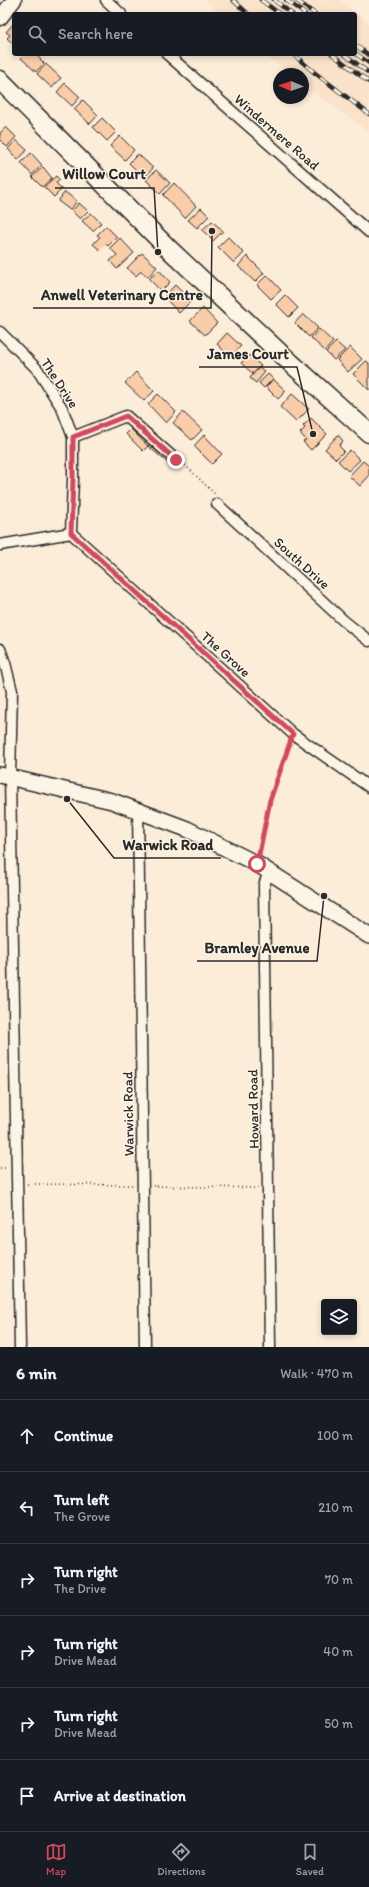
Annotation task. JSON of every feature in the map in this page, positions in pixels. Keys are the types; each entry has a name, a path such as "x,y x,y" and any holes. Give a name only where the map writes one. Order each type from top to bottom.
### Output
{"highway":[{"path":"0,80 170,250 281,354 369,433"}],"main road":[{"path":"0,18 14,0"},
{"path":"5,776 64,788 138,810 187,829 263,868 369,936"}],"street":[{"path":"106,0 120,12"},
{"name":"Windermere Road","path":"169,56 369,232"},
{"name":"The Drive","path":"0,332 37,369 62,408 73,437 71,533"},
{"path":"73,437 126,416 176,460"},
{"name":"South Drive","path":"217,504 344,621 369,641"},
{"path":"0,545 71,533"},
{"name":"The Grove","path":"71,533 293,734 369,787"},
{"path":"0,648 12,691 5,776 17,1184 20,1347"},
{"name":"Warwick Road","path":"138,810 145,1347"},
{"name":"Howard Road","path":"263,868 270,1347"}],"path":[{"path":"176,460 182,462 215,495 217,504"},
{"path":"263,868 270,800 293,734"},
{"path":"17,1184 268,1188"}],"shaded area":[{"path":"205,0 339,0 355,12 218,12"},
{"path":"357,14 369,23 369,133 309,88 309,68 282,68 266,56 357,56"}],"building":[{"path":"12,25 12,43 7,38 10,35 6,32"},
{"path":"23,56 37,56 44,63 36,72 21,58"},
{"path":"46,64 61,78 52,88 37,74"},
{"path":"65,83 80,97 72,106 57,92"},
{"path":"83,100 98,115 90,124 74,109"},
{"path":"102,118 116,132 107,141 93,127"},
{"path":"6,127 16,137 7,147 0,140 0,133"},
{"path":"120,136 134,150 125,160 110,146"},
{"path":"16,140 27,150 18,160 8,149"},
{"path":"31,153 42,165 32,175 21,163"},
{"path":"138,154 153,168 144,178 129,163"},
{"path":"43,167 52,178 42,187 32,177"},
{"path":"156,170 170,183 160,194 146,180"},
{"path":"56,176 60,180 56,183 62,189 54,197 44,187"},
{"path":"174,183 196,206 185,218 163,195"},
{"path":"65,192 77,201 70,210 58,201"},
{"path":"79,203 88,211 80,219 72,211"},
{"path":"201,208 209,216 197,228 188,220"},
{"path":"91,213 101,223 93,231 82,221"},
{"path":"212,221 223,231 213,241 202,230"},
{"path":"106,226 117,237 108,246 106,244 100,250 93,244 100,237 97,235"},
{"path":"228,237 244,253 234,263 218,247"},
{"path":"120,238 134,253 117,269 110,261 117,255 110,248"},
{"path":"142,253 157,267 148,277 141,271 136,276 127,268"},
{"path":"247,256 264,273 255,282 238,266"},
{"path":"159,270 170,282 161,291 149,279"},
{"path":"267,275 281,290 271,299 257,285"},
{"path":"175,285 191,301 179,313 164,297"},
{"path":"285,295 298,308 289,317 276,304"},
{"path":"203,308 217,323 205,335 190,321"},
{"path":"303,314 318,328 309,337 295,323"},
{"path":"319,329 333,342 325,351 311,338"},
{"path":"227,333 241,346 230,357 217,344"},
{"path":"336,342 345,350 334,360 326,352"},
{"path":"350,347 362,359 348,372 337,360"},
{"path":"249,355 261,366 253,374 241,363"},
{"path":"366,361 369,363 369,390 353,374"},
{"path":"259,367 265,372 256,383 250,378"},
{"path":"136,372 154,391 144,401 125,383"},
{"path":"268,374 273,379 264,388 259,383"},
{"path":"273,379 286,391 278,399 266,387"},
{"path":"158,394 176,412 166,423 148,404"},
{"path":"292,394 309,409 296,422 280,407"},
{"path":"183,412 202,430 192,440 173,423"},
{"path":"311,418 327,434 311,450 303,442 306,440 300,433 305,428 303,426"},
{"path":"131,429 148,446 143,451 126,434"},
{"path":"204,435 222,454 212,464 194,446"},
{"path":"338,435 343,441 339,446 344,451 336,459 325,449"},
{"path":"153,440 174,458 169,464 148,446"},
{"path":"350,450 360,460 348,471 338,461"},
{"path":"363,461 369,466 369,476 360,486 349,476"}],"railway":[{"path":"233,0 246,12"},
{"path":"261,0 277,12"},
{"path":"274,0 289,12"},
{"path":"286,0 302,12"},
{"path":"296,0 312,12"},
{"path":"357,46 369,55"},
{"path":"357,54 369,63"},
{"path":"295,56 369,114"},
{"path":"335,56 369,82"},
{"path":"347,56 369,73"}],"place":[{"name":"Anwell Veterinary Centre","path":"212,231"},
{"name":"Willow Court","path":"158,252"},
{"name":"James Court","path":"313,434"},
{"name":"Warwick Road","path":"67,799"},
{"name":"Bramley Avenue","path":"324,896"}],"route":[{"path":"176,460 126,416 73,437 71,533 293,734 270,800 257,864"}]}
